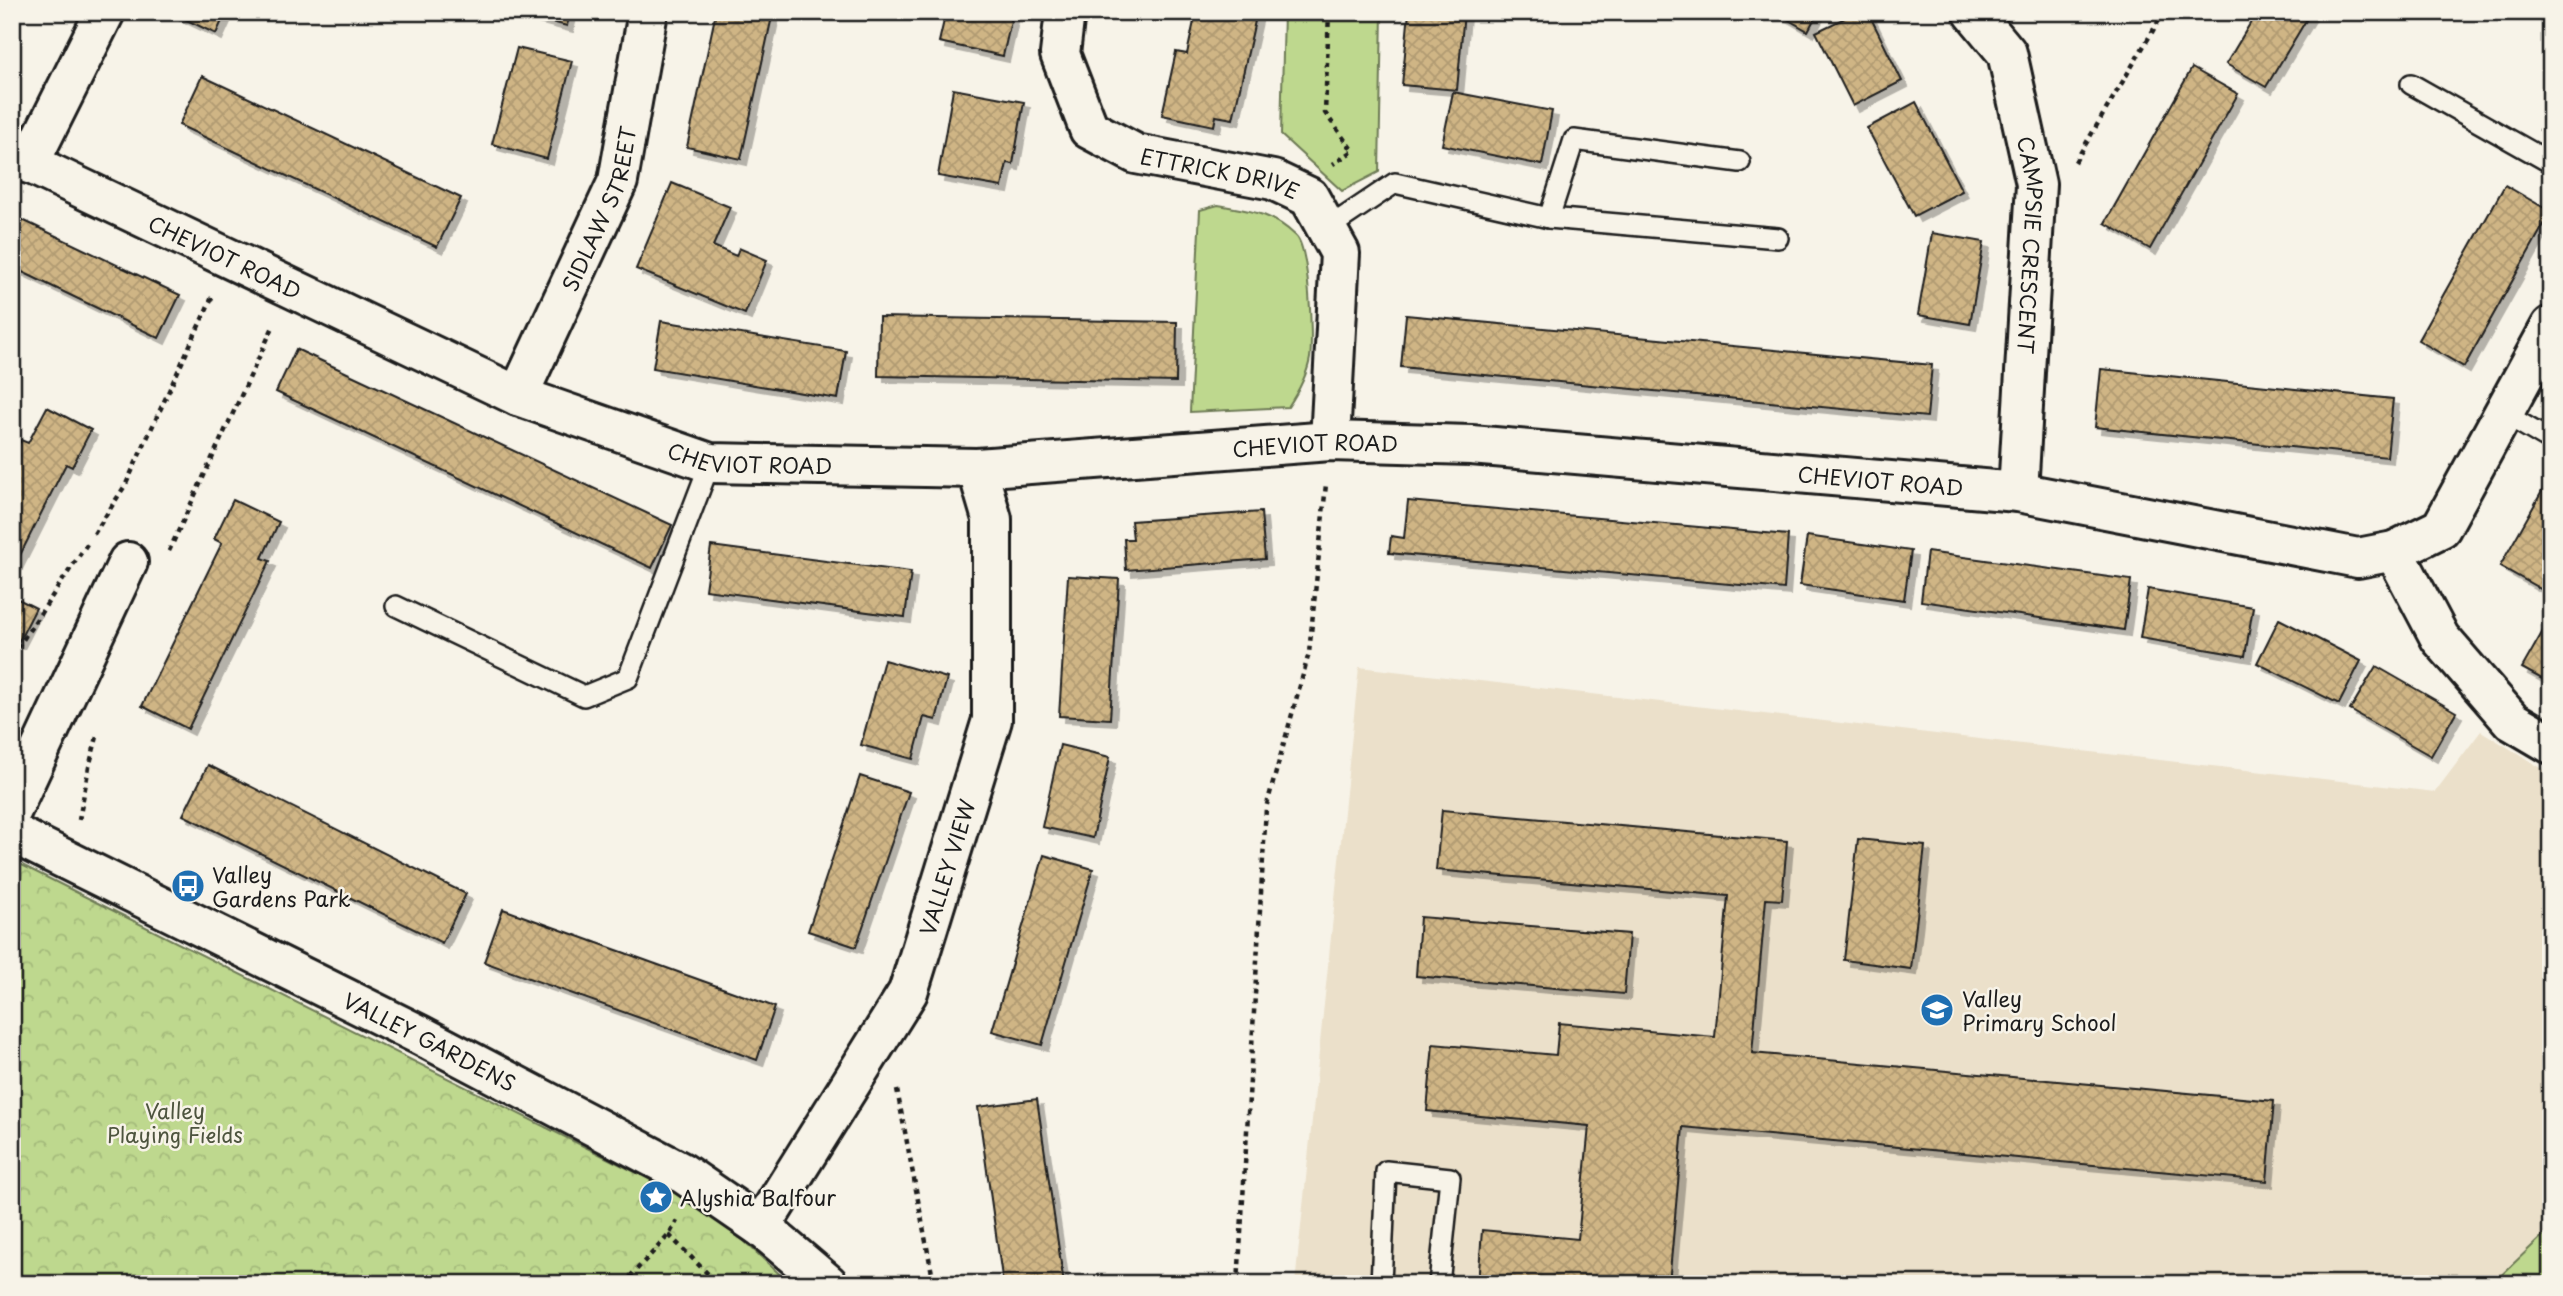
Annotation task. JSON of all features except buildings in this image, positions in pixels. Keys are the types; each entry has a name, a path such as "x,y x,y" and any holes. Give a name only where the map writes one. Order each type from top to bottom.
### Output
{"street":[{"path":"21,160 105,12"},
{"name":"SIDLAW STREET","path":"518,396 618,181 648,12"},
{"name":"ETTRICK DRIVE","path":"1065,12 1060,54 1089,129 1136,154 1273,180 1319,212"},
{"name":"CAMPSIE CRESCENT","path":"1973,12 2007,53 2036,184 2018,492"},
{"name":"CHEVIOT ROAD","path":"21,160 518,396 710,463 977,468 1330,441 1471,445 2018,492 2358,558 2394,551 2441,528 2551,326"},
{"path":"1319,212 1340,253 1330,441"},
{"name":"VALLEY VIEW","path":"761,1227 908,992 992,720 992,519 977,468"},
{"path":"2394,551 2440,638 2512,721 2551,744"},
{"path":"12,810 128,562"},
{"name":"VALLEY GARDENS","path":"12,833 420,1035 681,1172 761,1227 828,1284"}],"lane":[{"path":"2411,84 2551,163"},
{"path":"1549,218 1574,140 1740,162"},
{"path":"1319,212 1395,183 1549,218 1778,238"},
{"path":"2505,414 2551,441"},
{"path":"396,606 584,696 628,678 710,463"},
{"path":"1381,1284 1386,1171 1450,1178 1439,1284"}],"path":[{"path":"1319,212 1321,172 1353,151 1325,113 1329,12"},
{"path":"2075,163 2164,12"},
{"path":"12,656 126,484 230,259"},
{"path":"128,562 164,562 291,288"},
{"path":"1238,1284 1266,808 1309,653 1330,441"},
{"path":"72,863 98,729"},
{"path":"886,1027 934,1284"},
{"path":"623,1284 669,1235 681,1213 663,1203 681,1172"},
{"path":"669,1235 718,1284"}],"shaded area":[{"name":"Valley Primary School","path":"1359,667 2435,792 2481,731 2551,774 2551,1228 2492,1284 1295,1284"}],"green space":[{"path":"1284,12 1382,12 1379,172 1342,191 1281,135"},
{"path":"1218,205 1269,217 1287,228 1300,244 1309,294 1310,358 1302,384 1288,407 1190,412 1200,210"},
{"name":"Valley Playing Fields","path":"12,860 711,1210 790,1284 12,1284"},
{"path":"2551,1228 2551,1284 2492,1284"}],"place":[{"name":"Valley Gardens Park","path":"188,886"},
{"name":"Valley Primary School","path":"1937,1010"},
{"name":"Alyshia Balfour","path":"656,1197"}]}
